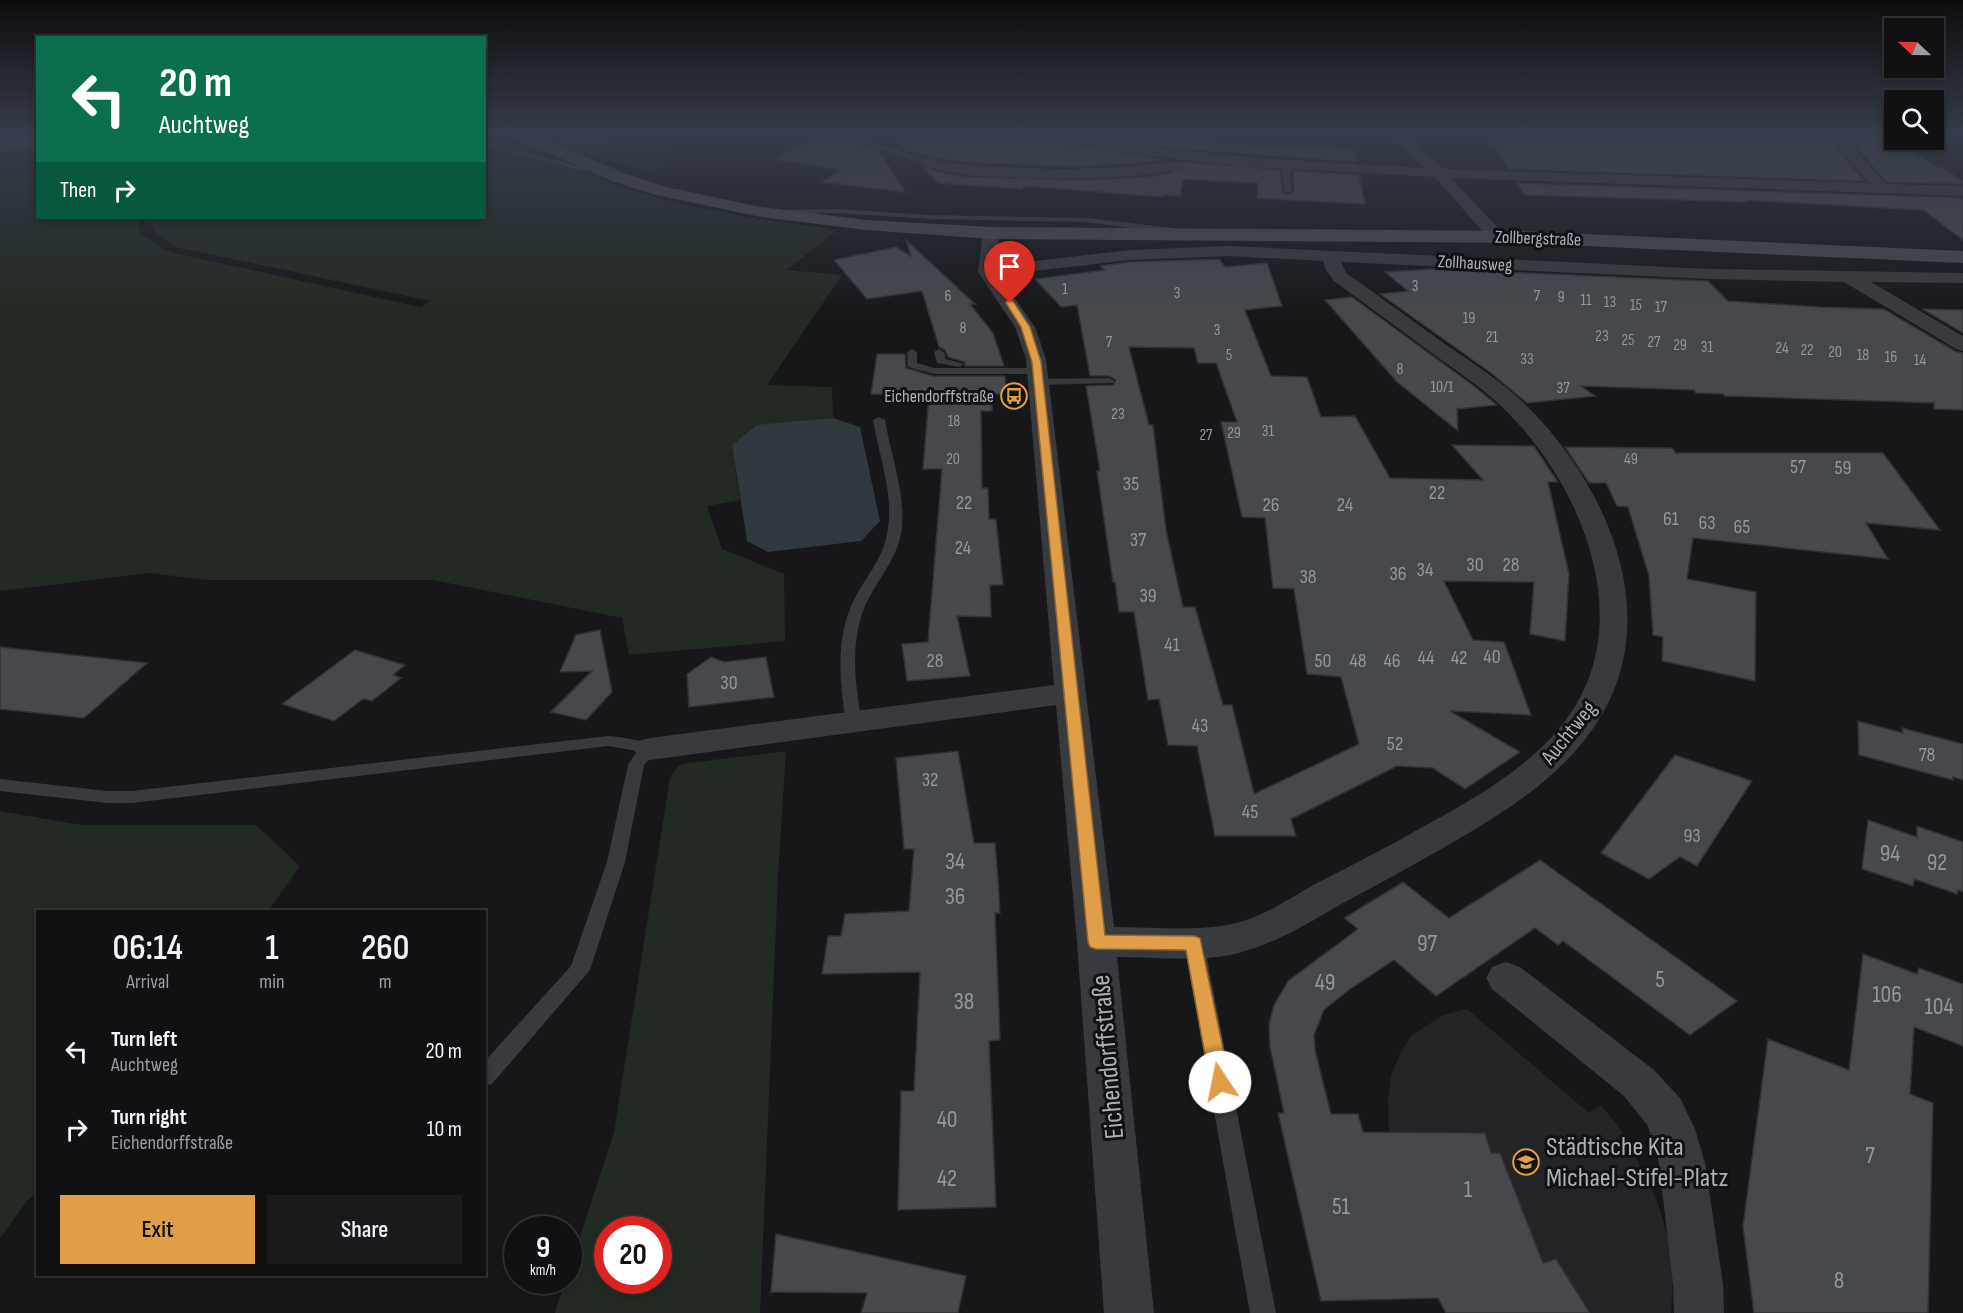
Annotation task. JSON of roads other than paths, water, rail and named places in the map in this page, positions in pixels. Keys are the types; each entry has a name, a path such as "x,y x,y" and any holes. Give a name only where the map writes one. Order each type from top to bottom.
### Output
{"main road":[{"name":"Zollbergstraße","path":"678,194 762,212 866,225 991,232 1200,234 1506,228 1963,256"}],"street":[{"path":"1462,194 1506,228"},
{"path":"987,267 991,232"},
{"name":"Zollhausweg","path":"987,267 1026,267 1104,258 1202,252 1648,272 1963,278"},
{"name":"Auchtweg","path":"1096,942 1194,943 1235,940 1267,929 1498,799 1527,779 1567,741 1590,710 1608,667 1612,599 1608,568 1597,527 1584,496 1570,473 1548,443 1520,412 1482,380 1340,277 1335,270 1331,256"},
{"name":"Eichendorffstraße","path":"987,267 990,277 1025,327 1037,372 1096,942 1130,1313"},
{"path":"1848,277 1963,345"},
{"path":"650,749 1070,693"},
{"path":"1506,978 1639,1083 1652,1096 1668,1120 1673,1129 1682,1163 1698,1284 1699,1313"}],"lane":[{"path":"762,212 837,211 953,218 1086,220 1200,234"},
{"path":"939,351 941,361 956,364 1109,381"},
{"path":"912,352 912,365 934,371 1037,372"},
{"path":"854,722 850,699 851,630 860,602 891,544 897,506 879,420"},
{"path":"0,785 107,797 132,797 608,741 623,742 650,749"},
{"path":"486,1075 580,970 616,862 636,765 641,756 650,749"},
{"path":"1194,943 1263,1313"}],"place":[{"name":"Eichendorffstraße","path":"1014,396"},
{"name":"Städtische Kita Michael-Stifel-Platz","path":"1526,1162"}]}
